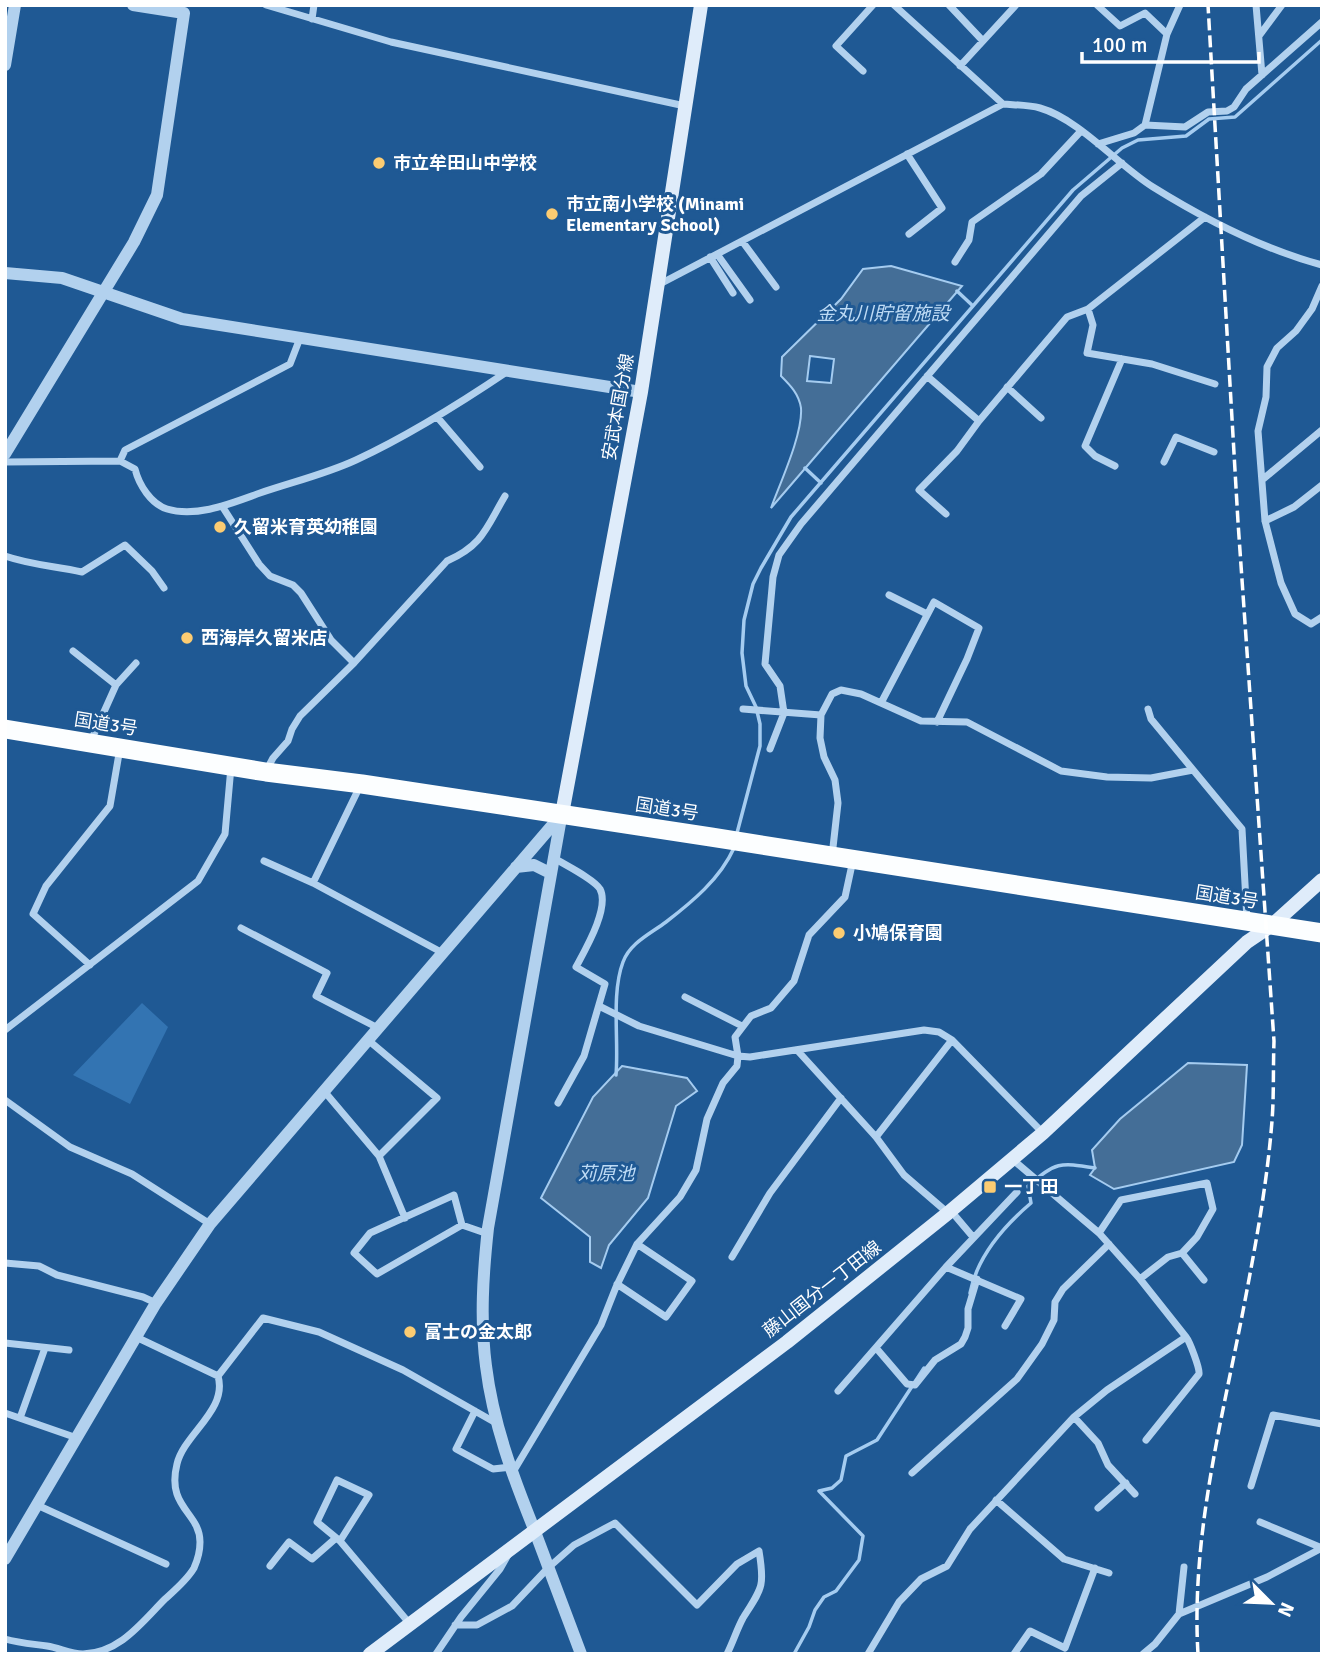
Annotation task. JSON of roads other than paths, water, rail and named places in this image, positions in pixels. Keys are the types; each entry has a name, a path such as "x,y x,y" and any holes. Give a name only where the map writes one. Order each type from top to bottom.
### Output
{"highway":[{"name":"国道3号","path":"5,729 266,772 562,814 1322,933"}],"main road":[{"name":"安武本国分線","path":"562,814 641,392 701,5"},
{"name":"藤山国分一丁田線","path":"370,1654 787,1342 949,1212 1043,1133 1247,942 1272,925 1322,880"}],"street":[{"path":"5,62 15,5"},
{"path":"5,454 134,242 157,195 186,9 133,5"},
{"path":"266,5 391,42 685,106"},
{"path":"312,19 314,5"},
{"path":"863,71 836,46 873,5"},
{"path":"894,5 1003,104"},
{"path":"949,5 983,41"},
{"path":"960,66 1016,5"},
{"path":"1097,5 1120,26 1145,13 1167,34"},
{"path":"1145,125 1167,34 1180,5"},
{"path":"1255,5 1262,75"},
{"path":"1258,36 1282,5"},
{"path":"1098,145 1134,133 1145,125 1185,127 1208,112 1227,111 1234,107 1246,89 1322,22"},
{"path":"658,285 1003,104 1038,107 1051,112 1081,131 1150,185 1205,217 1287,256 1322,265"},
{"path":"955,262 969,240 972,222 1041,174 1081,131"},
{"path":"907,154 942,208 909,234"},
{"path":"770,749 784,713 779,686 765,664 773,578 779,555 801,524 1081,196 1122,163"},
{"path":"946,514 919,490 957,451 1067,317 1088,309 1205,217"},
{"path":"742,241 776,287"},
{"path":"713,256 733,293"},
{"path":"713,256 750,300"},
{"path":"5,273 53,277 182,319 641,392"},
{"path":"1322,286 1304,320 1277,348 1266,367 1266,397 1258,431 1265,521 1281,583 1295,614 1311,624 1322,617"},
{"path":"1088,309 1093,325 1087,354 1152,364 1215,384"},
{"path":"120,461 125,450 289,364 300,337"},
{"path":"1115,466 1095,456 1085,446 1122,359"},
{"path":"5,462 120,461 135,469 137,477 155,503 167,509 187,512 222,506 355,461 438,418 511,370"},
{"path":"927,376 979,421"},
{"path":"1007,387 1041,418"},
{"path":"438,418 480,467"},
{"path":"1262,480 1322,430"},
{"path":"1164,462 1176,437 1214,452"},
{"path":"1265,521 1294,507 1322,485"},
{"path":"266,772 273,758 288,741 300,716 354,663 447,561 466,553 477,543 505,496"},
{"path":"222,506 259,564 270,576 293,585 301,593 331,640 354,663"},
{"path":"5,556 29,565 53,566 82,572 125,545 164,588"},
{"path":"889,595 927,614"},
{"path":"881,703 934,602 979,628 937,722"},
{"path":"73,651 117,685"},
{"path":"90,743 117,685 136,663"},
{"path":"831,857 838,803 835,780 824,757 820,738 821,715 832,694 841,690 861,694 921,721 967,722 1061,771 1107,778 1151,778 1193,771"},
{"path":"743,709 821,715"},
{"path":"1148,709 1151,719 1242,829 1247,921"},
{"path":"90,965 33,915 46,886 110,806 120,748"},
{"path":"5,1031 198,881 225,834 231,766"},
{"path":"313,883 362,784"},
{"path":"562,814 488,1234 483,1267 482,1314 486,1366 496,1424 581,1654"},
{"path":"5,1559 156,1303 210,1224 562,814"},
{"path":"553,858 599,887 602,896 596,929 576,967 605,984 584,1056 558,1103"},
{"path":"512,1470 601,1325 637,1244 680,1197 696,1170 707,1119 723,1083 737,1066 735,1037 751,1016 771,1008 794,981 809,935 845,897 853,860"},
{"path":"264,861 313,883 441,952"},
{"path":"516,867 534,865 550,873"},
{"path":"241,928 327,972 316,996 378,1028"},
{"path":"685,997 742,1026"},
{"path":"598,1006 639,1026 738,1056 750,1057 924,1030 940,1032 952,1040 1043,1133"},
{"path":"368,1040 437,1098 379,1156"},
{"path":"876,1136 952,1040"},
{"path":"797,1051 876,1136 904,1175 949,1212 973,1237"},
{"path":"324,1091 379,1156 404,1218"},
{"path":"732,1257 770,1193 841,1098"},
{"path":"5,1100 70,1147 132,1174 210,1224"},
{"path":"1011,1158 1099,1233 1140,1279 1192,1345 1192,1356 1200,1369 1199,1374 1146,1440"},
{"path":"1099,1233 1122,1200 1207,1183 1213,1209 1197,1237 1182,1253 1168,1257 1140,1279"},
{"path":"838,1391 946,1267 1017,1192"},
{"path":"462,1225 454,1195 370,1233 354,1253 377,1274 462,1225 488,1234"},
{"path":"617,1284 666,1317 692,1281 637,1244"},
{"path":"912,1473 1017,1380 1042,1344 1054,1320 1055,1301 1063,1289 1109,1244"},
{"path":"1182,1253 1204,1280"},
{"path":"5,1263 39,1266 57,1275 143,1297 156,1303"},
{"path":"946,1267 1021,1299 1005,1326"},
{"path":"877,1349 907,1384 915,1385 935,1360 961,1344 968,1328 968,1309 977,1279"},
{"path":"218,1376 263,1318 319,1332 403,1370 496,1424"},
{"path":"136,1337 218,1376"},
{"path":"868,1654 899,1602 921,1579 947,1566 970,1529 1074,1417 1186,1337"},
{"path":"5,1343 69,1350"},
{"path":"20,1418 45,1348"},
{"path":"5,1639 68,1652 98,1651 117,1644 133,1633 192,1570 199,1556 200,1539 197,1525 179,1504 174,1477 177,1462 188,1441 219,1395 218,1376"},
{"path":"475,1411 456,1449 493,1469 512,1470"},
{"path":"5,1413 77,1438"},
{"path":"1251,1486 1273,1415 1322,1424"},
{"path":"1074,1417 1098,1444 1108,1465 1135,1494"},
{"path":"270,1566 289,1542 312,1559 338,1539 369,1495 337,1480 317,1522 338,1539 410,1624"},
{"path":"1098,1508 1126,1483"},
{"path":"996,1500 1064,1559 1109,1573"},
{"path":"37,1505 166,1564"},
{"path":"1260,1522 1322,1548"},
{"path":"455,1625 477,1625 512,1606 574,1545 615,1523 697,1605 737,1564 759,1551 763,1576 761,1589 742,1619 727,1654"},
{"path":"436,1654 455,1625 500,1570 514,1546"},
{"path":"1143,1654 1179,1614 1267,1577 1322,1548"},
{"path":"1179,1614 1184,1567"},
{"path":"1014,1654 1030,1631 1065,1648 1095,1568"}],"water":[{"name":"金丸川貯留施設","path":"891,266 962,286 771,508 795,444 801,419 798,398 781,376 782,357 841,299 863,269","holes":["810,356 834,359 831,383 807,381"]},
{"path":"1188,1063 1247,1065 1242,1145 1234,1162 1114,1189 1090,1175 1095,1168 1092,1150 1120,1119"},
{"name":"苅原池","path":"622,1066 687,1078 697,1091 676,1106 648,1198 609,1245 601,1268 590,1262 590,1237 541,1198 593,1097"}],"waterway":[{"path":"737,833 760,746 760,724 756,707 746,686 742,653 744,620 753,584 791,517 1073,190 1122,148 1138,140 1186,136 1209,119 1235,117 1322,40"},
{"path":"957,291 973,306"},
{"path":"805,468 821,483"},
{"path":"616,1075 617,988 626,955 635,944 695,898 721,870 734,848"},
{"path":"970,1293 979,1267 993,1243 1031,1203 1028,1186 1045,1172 1058,1166 1095,1168"},
{"path":"794,1654 815,1610 824,1597 836,1591 859,1560 863,1536 819,1491 832,1488 841,1480 846,1456 877,1440 924,1368"}],"railway":[{"path":"1198,1654 1197,1611 1203,1524 1264,1193 1272,1121 1274,1041 1238,522 1208,5"}],"place":[{"name":"市立牟田山中学校","path":"379,163"},
{"name":"市立南小学校 (Minami Elementary School)","path":"552,214"},
{"name":"久留米育英幼稚園","path":"220,527"},
{"name":"西海岸久留米店","path":"187,638"},
{"name":"小鳩保育園","path":"839,933"},
{"name":"一丁田","path":"990,1187"},
{"name":"富士の金太郎","path":"410,1332"}]}
